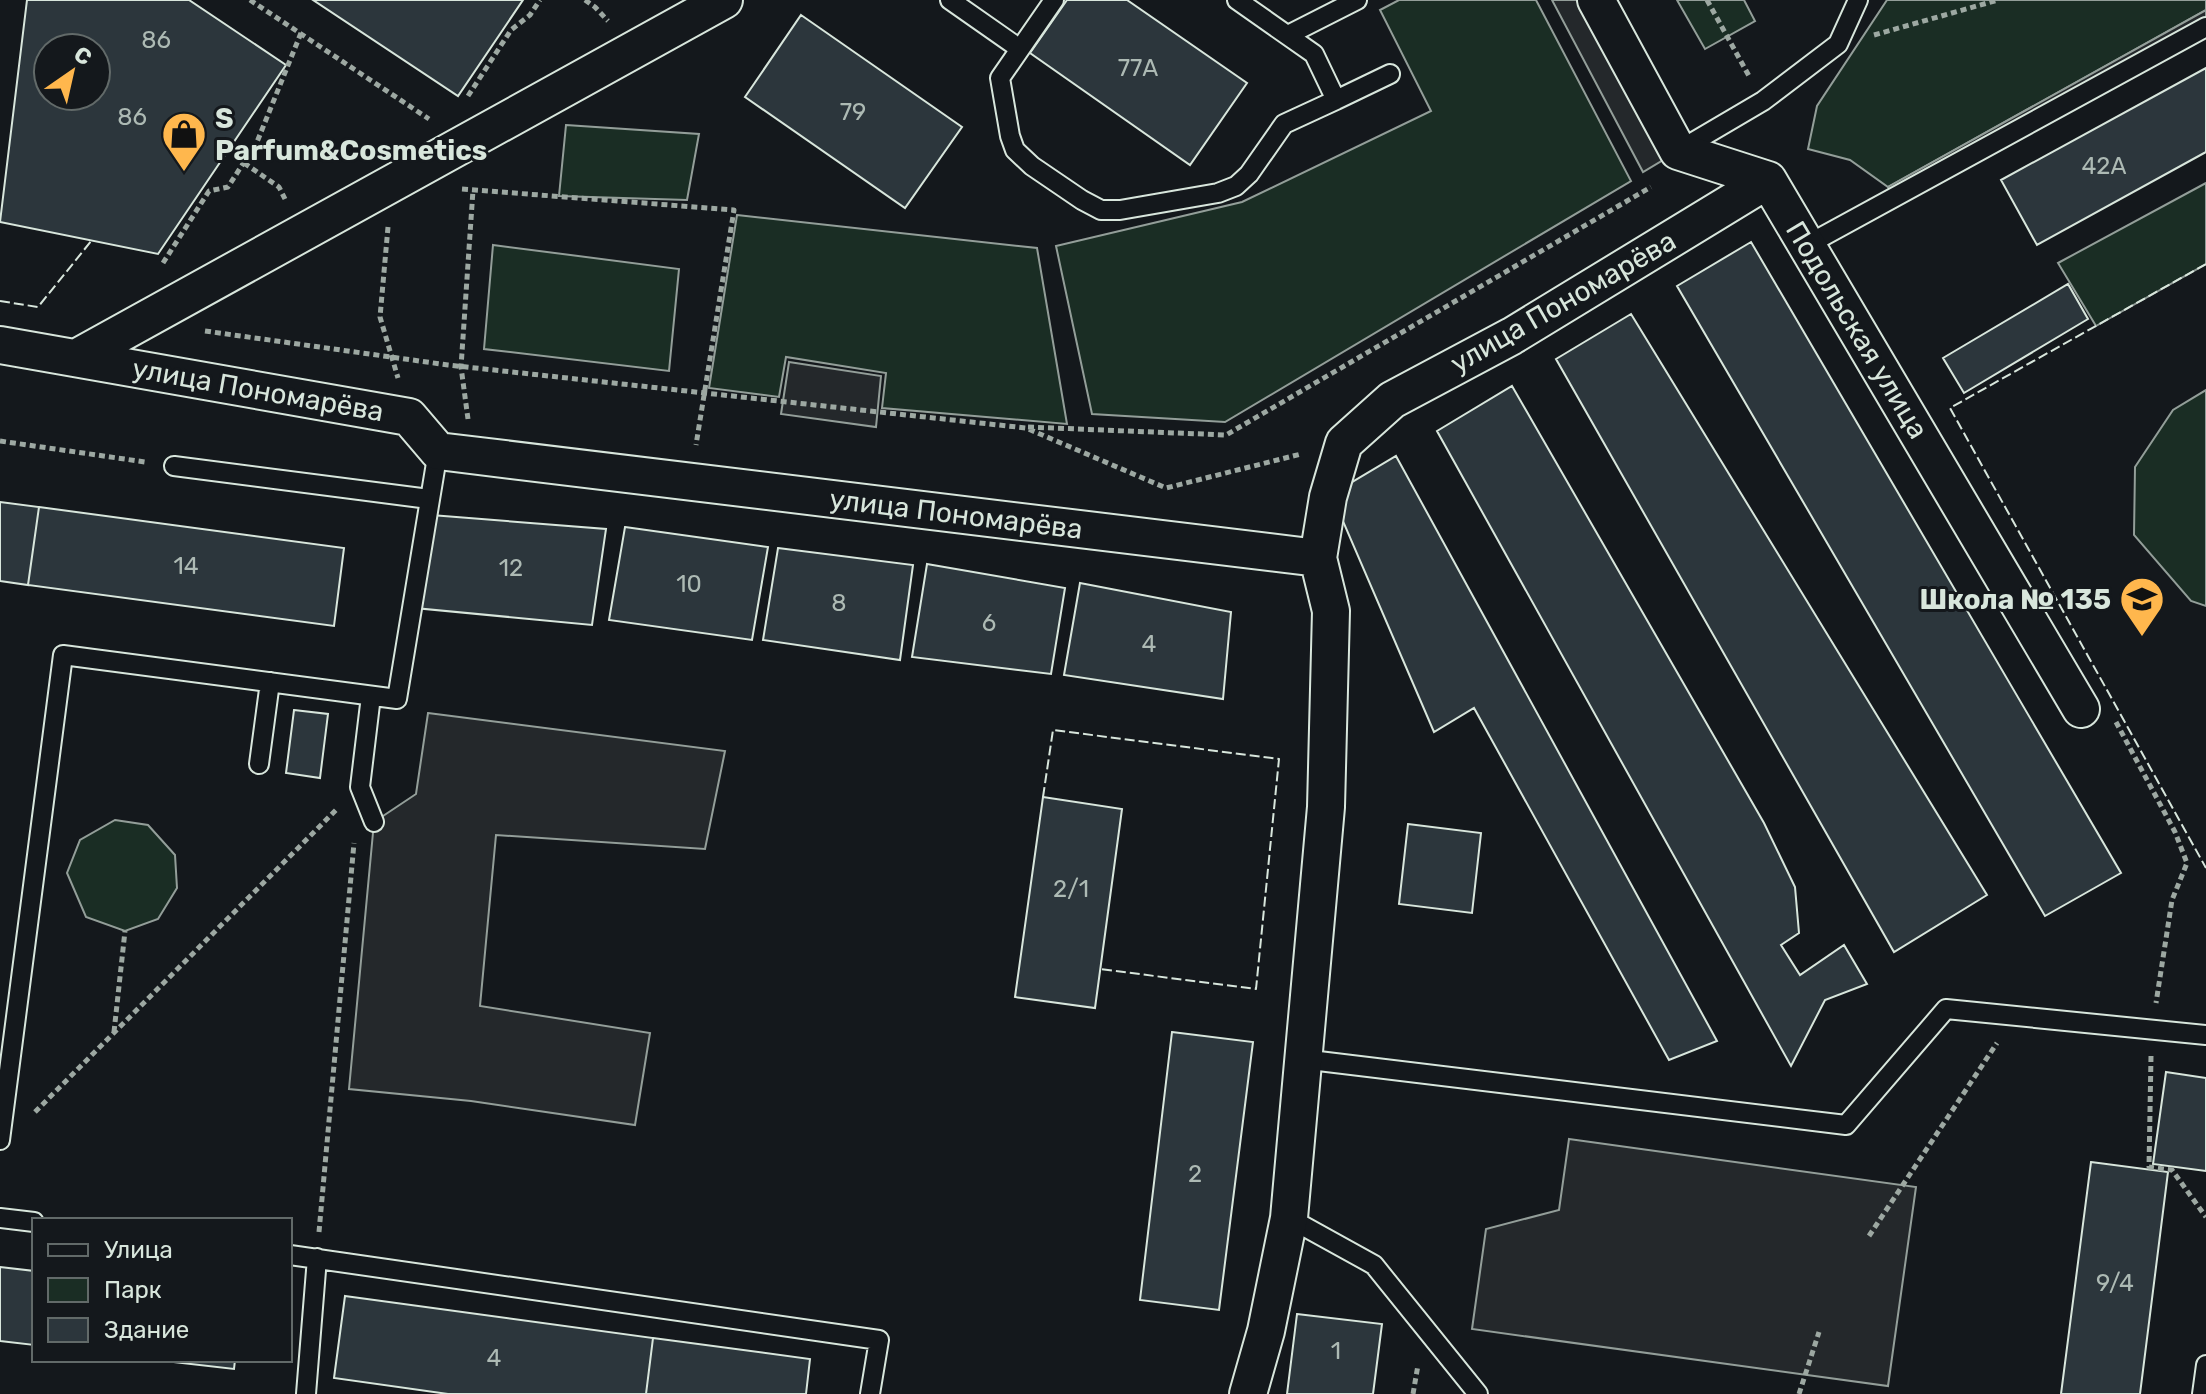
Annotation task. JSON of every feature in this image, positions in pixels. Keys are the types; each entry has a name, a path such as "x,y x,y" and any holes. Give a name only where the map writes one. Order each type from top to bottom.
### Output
{"street":[{"path":"76,358 392,183 469,122 724,0"},
{"path":"1596,0 1678,151 1768,180"},
{"name":"Подольская улица","path":"1768,180 2095,710"},
{"name":"улица Пономарёва","path":"1344,443 1392,400 1512,336 1768,180"},
{"name":"улица Пономарёва","path":"0,345 409,417 455,453 1318,558"},
{"path":"1248,1394 1266,1331 1289,1218 1326,807 1331,611 1318,558 1328,497 1344,443"}],"lane":[{"path":"950,0 1020,49"},
{"path":"1054,0 1000,78 1010,136 1015,150 1032,166 1101,210 1162,203 1218,193 1236,186 1249,174 1284,124 1390,74"},
{"path":"1237,0 1314,54 1336,100"},
{"path":"1288,35 1357,0"},
{"path":"1678,151 1763,101 1838,44 1858,0"},
{"path":"1807,245 2206,27"},
{"path":"0,1140 63,655 397,699 429,499 455,453"},
{"path":"174,466 429,499"},
{"path":"259,764 270,682"},
{"path":"371,696 360,787 374,822"},
{"path":"1302,1059 1846,1125 1946,1009 2206,1035"},
{"path":"0,1218 32,1222"},
{"path":"1289,1218 1374,1265 1478,1394"},
{"path":"292,1255 879,1340 870,1394"},
{"path":"306,1394 317,1258"},
{"path":"2202,1394 2206,1365"}],"path":[{"path":"250,0 433,122"},
{"path":"455,453 473,190 469,122 511,30 530,15 540,0"},
{"path":"585,0 611,25"},
{"path":"1707,0 1763,101"},
{"path":"1838,44 1998,0"},
{"path":"163,263 209,191 228,187 257,142 301,33"},
{"path":"244,163 279,187 285,199"},
{"path":"392,183 380,317 409,417"},
{"path":"1014,427 1226,435 1651,187"},
{"path":"459,189 734,210 691,482"},
{"path":"204,331 461,367 1026,428 1166,488 1344,443"},
{"path":"0,441 174,466"},
{"path":"2095,710 2175,832 2187,863 2172,900 2152,1030 2149,1167 2172,1170 2206,1217"},
{"path":"31,1116 360,787"},
{"path":"317,1258 360,787"},
{"path":"114,1032 125,931"},
{"path":"1869,1236 2016,1016"},
{"path":"1799,1394 1819,1332"}],"green space":[{"path":"1399,0 1536,0 1631,181 1225,422 1092,414 1056,246 1242,202 1431,111 1380,10"},
{"path":"1677,0 1744,0 1755,21 1705,49"},
{"path":"1887,0 2206,0 2206,10 1888,187 1850,160 1808,149 1817,106"},
{"path":"566,125 699,134 687,200 559,196"},
{"path":"2206,183 2206,264 2096,326 2058,263"},
{"path":"737,215 1037,248 1067,424 882,408 886,373 786,357 779,397 709,388"},
{"path":"493,245 679,269 669,371 484,349"},
{"path":"2206,390 2206,606 2191,601 2134,535 2135,467 2173,410"},
{"path":"115,820 148,825 175,855 177,888 158,919 125,931 86,917 67,873 80,840"}],"shaded area":[{"path":"1552,0 1613,0 1678,151 1643,172"},
{"path":"2206,10 2206,23 1892,195 1888,187"},
{"path":"789,362 881,376 876,427 781,414"},
{"path":"428,713 725,751 705,849 496,835 480,1006 650,1033 635,1125 471,1101 349,1089 374,822 416,794"},
{"path":"1569,1139 1916,1187 1888,1386 1472,1329 1486,1229 1559,1210"}],"building":[{"path":"27,0 189,0 286,65 158,254 0,222"},
{"path":"313,0 523,0 458,96"},
{"path":"1067,0 1127,0 1247,83 1190,165 1030,53"},
{"path":"801,15 962,127 905,208 745,97"},
{"path":"2206,68 2206,152 2037,245 2001,180"},
{"path":"1751,242 2121,873 2045,916 1677,286"},
{"path":"2068,284 2088,319 1964,393 1943,358"},
{"path":"1631,314 1987,895 1894,952 1556,359"},
{"path":"1512,386 1764,823 1795,887 1799,933 1781,945 1800,975 1844,945 1867,984 1825,1000 1791,1066 1437,431"},
{"path":"1396,456 1717,1041 1669,1060 1474,708 1434,732 1342,519 1349,484"},
{"path":"0,502 39,507 28,585 0,581"},
{"path":"39,507 344,548 334,626 28,585"},
{"path":"431,515 606,529 592,625 415,608"},
{"path":"625,527 768,547 752,640 609,620"},
{"path":"778,548 913,565 900,660 763,640"},
{"path":"927,564 1065,588 1051,674 912,657"},
{"path":"1080,583 1231,612 1223,699 1064,675"},
{"path":"294,710 328,714 320,778 286,773"},
{"path":"1043,797 1122,809 1095,1008 1015,997"},
{"path":"1408,824 1481,833 1472,913 1399,904"},
{"path":"1172,1032 1253,1042 1219,1310 1140,1300"},
{"path":"2166,1072 2206,1078 2206,1171 2153,1164"},
{"path":"2091,1162 2168,1172 2140,1394 2061,1394"},
{"path":"0,1267 32,1271 32,1345 0,1341"},
{"path":"345,1296 653,1338 646,1394 448,1394 334,1378"},
{"path":"1297,1314 1382,1324 1373,1394 1287,1394"},
{"path":"653,1338 810,1359 806,1394 646,1394"},
{"path":"173,1362 235,1362 234,1369"}],"fence":[{"path":"0,301 38,307 92,240"},
{"path":"2206,264 1950,408 2206,868"},
{"path":"1043,797 1053,730 1279,759 1256,989 1100,969"}],"place":[{"name":"S Parfum&Cosmetics","path":"184,173"},
{"name":"Школа № 135","path":"2142,638"}]}
